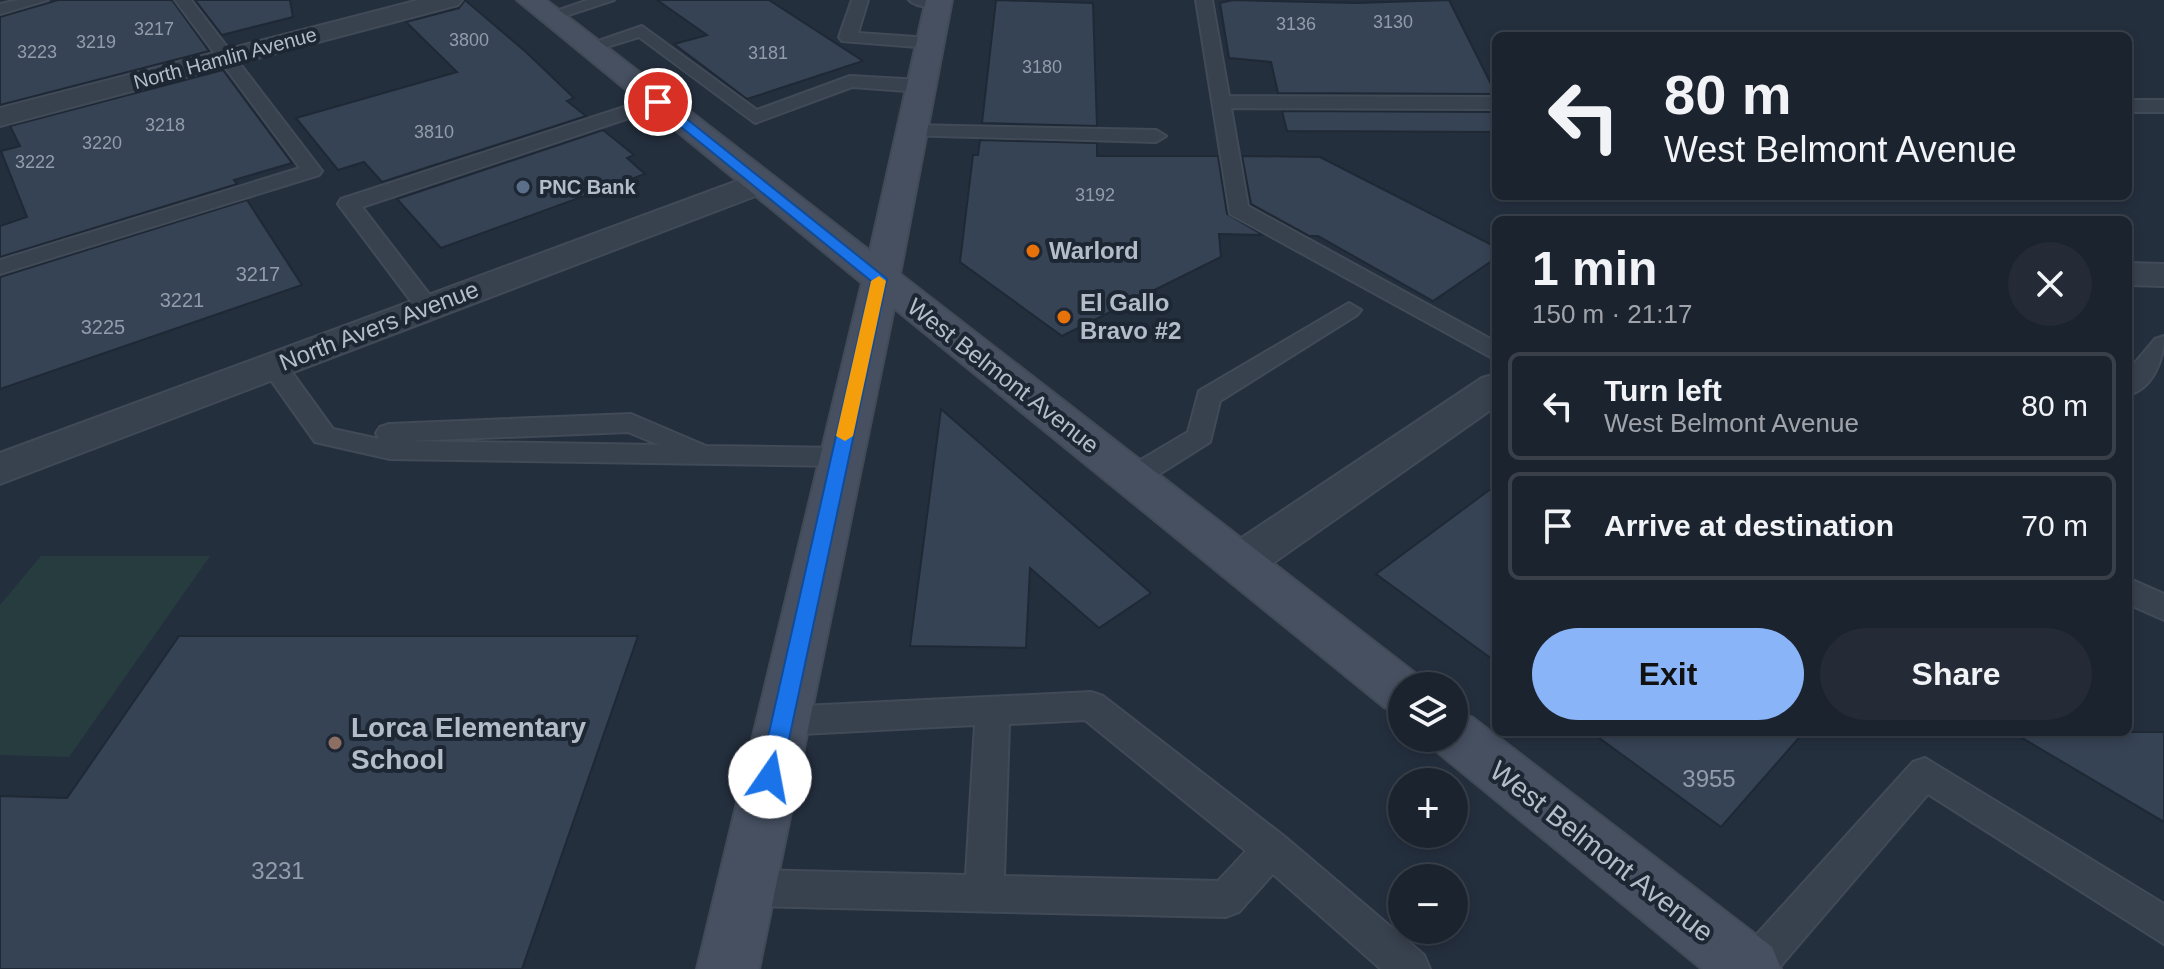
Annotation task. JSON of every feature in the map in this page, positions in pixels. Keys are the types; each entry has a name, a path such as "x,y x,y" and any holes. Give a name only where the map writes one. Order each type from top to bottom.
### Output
{"main road":[{"path":"728,969 939,0"},
{"name":"West Belmont Avenue","path":"540,8 1388,681"},
{"name":"West Belmont Avenue","path":"1468,745 1751,969"}],"street":[{"name":"North Hamlin Avenue","path":"0,117 449,0"},
{"name":"North Avers Avenue","path":"0,469 759,183"},
{"path":"2132,274 2164,275"},
{"path":"1239,563 1492,390"}],"lane":[{"path":"0,9 40,0"},
{"path":"0,267 312,171 183,0"},
{"path":"540,8 606,0"},
{"path":"860,0 848,37 930,43"},
{"path":"917,0 939,0"},
{"path":"1204,0 1238,209 1492,350"},
{"path":"590,47 642,31 755,117 850,81 921,86"},
{"path":"428,308 349,204 658,102"},
{"path":"1220,102 1492,103"},
{"path":"2132,106 2164,106"},
{"path":"911,131 1156,136"},
{"path":"1132,478 1201,436 1208,397 1349,310"},
{"path":"2132,382 2164,344"},
{"path":"274,366 324,436 390,450 840,457"},
{"path":"2132,592 2164,608"},
{"path":"782,721 1091,706 1272,849 1410,969"},
{"path":"984,894 993,711"},
{"path":"1751,969 1925,773 2164,926"},
{"path":"746,888 1226,899 1272,849"}],"green space":[{"path":"41,556 210,556 69,757 0,755 0,605"}],"building":[{"path":"58,0 172,0 209,51 0,105 0,17"},
{"path":"195,0 290,0 293,17 222,35"},
{"path":"465,0 574,98 567,101 586,116 382,182 364,162 338,170 296,118 457,72 406,22 459,8"},
{"path":"657,0 769,0 863,61 747,99 674,44 707,35"},
{"path":"996,0 1093,3 1097,126 982,123"},
{"path":"1233,0 1356,3 1449,0 1492,86 1492,94 1278,93 1271,62 1229,58 1220,3"},
{"path":"223,70 292,163 234,180 237,184 0,257 0,226 27,217 1,151 20,146 10,126"},
{"path":"1282,111 1492,112 1492,132 1287,131"},
{"name":"PNC Bank","path":"603,130 634,155 627,158 645,174 441,248 397,199"},
{"path":"980,140 1097,143 1097,156 1218,156 1227,214 1263,235 1219,234 1221,257 1062,336 960,262 973,155 978,155"},
{"path":"1242,156 1320,157 1492,245 1492,261 1433,301 1318,236 1309,236 1251,204"},
{"path":"247,200 302,285 0,389 0,277"},
{"path":"941,409 1151,593 1099,628 1030,568 1026,648 910,646"},
{"path":"1492,488 1492,659 1376,574"},
{"name":"Lorca Elementary School","path":"179,636 638,636 522,969 0,969 0,796 67,798"},
{"path":"2132,732 2164,732 2164,822 2019,736 2132,736"},
{"path":"1596,736 1801,736 1721,827"}],"slow traffic":[{"path":"845,436 879,281"}],"place":[{"name":"PNC Bank","path":"523,187"},
{"name":"Warlord","path":"1033,251"},
{"name":"El Gallo Bravo #2","path":"1064,317"},
{"name":"Lorca Elementary School","path":"335,743"}],"route":[{"path":"658,102 879,279 770,777"}]}
